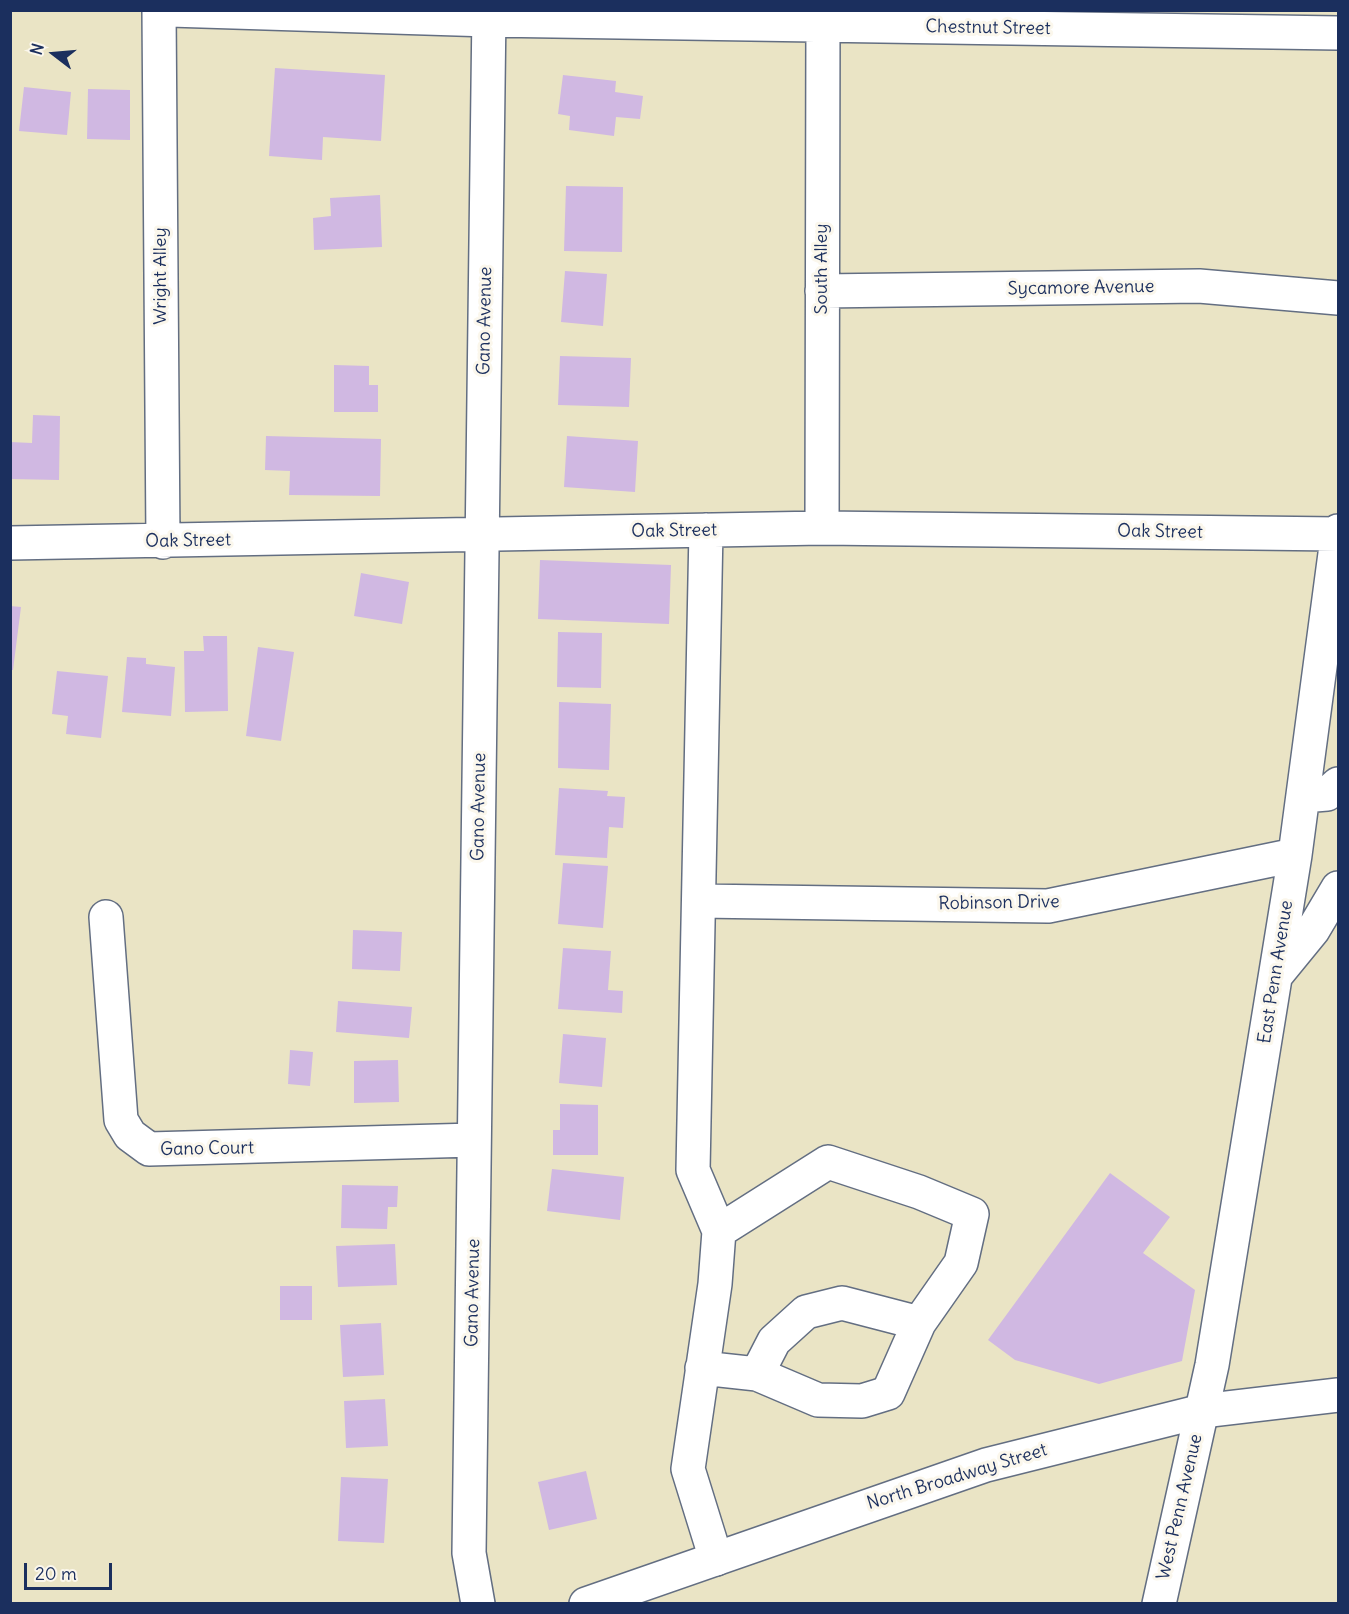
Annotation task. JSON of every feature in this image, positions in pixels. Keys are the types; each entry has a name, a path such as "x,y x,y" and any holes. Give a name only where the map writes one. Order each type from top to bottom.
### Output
{"street":[{"name":"Wright Alley","path":"159,10 163,542"},
{"name":"Chestnut Street","path":"170,10 823,18 1338,33"},
{"name":"Gano Avenue","path":"478,1604 469,1553 489,15"},
{"name":"South Alley","path":"822,528 823,18"},
{"name":"Sycamore Avenue","path":"822,291 1198,286 1338,298"},
{"name":"Oak Street","path":"10,543 163,542 822,528 1338,533"},
{"path":"706,530 693,1170 719,1231 715,1284 688,1470 716,1559"},
{"name":"East Penn Avenue","path":"1202,1411 1212,1365 1295,855 1338,533"},
{"path":"1303,796 1326,794 1338,784"},
{"name":"Robinson Drive","path":"699,901 1048,906 1295,855"},
{"path":"1275,976 1325,932 1338,888"},
{"name":"Gano Court","path":"106,917 122,1120 130,1135 149,1149 474,1140"},
{"path":"702,1368 757,1374 818,1400 862,1401 888,1394 920,1323 961,1263 972,1214 919,1192 828,1162 719,1231"},
{"path":"757,1374 774,1341 806,1312 842,1303 920,1323"},
{"name":"North Broadway Street","path":"586,1604 986,1465 1202,1411 1338,1395"},
{"name":"West Penn Avenue","path":"1159,1604 1202,1411"}],"building":[{"path":"275,68 385,75 381,141 323,137 322,160 269,156"},
{"path":"563,75 616,81 615,92 643,96 640,119 616,117 614,136 569,130 570,116 558,114"},
{"path":"24,87 71,92 67,135 19,131"},
{"path":"88,89 130,90 130,140 87,139"},
{"path":"566,186 623,187 622,252 564,251"},
{"path":"380,195 382,247 314,250 313,218 331,216 330,198"},
{"path":"565,271 607,274 603,326 561,322"},
{"path":"560,356 631,358 629,407 558,405"},
{"path":"334,365 369,366 369,385 378,385 378,412 334,412"},
{"path":"33,415 60,416 59,480 10,479 10,442 32,443"},
{"path":"266,436 381,439 380,496 289,495 290,471 265,470"},
{"path":"567,436 638,441 635,492 564,487"},
{"path":"540,560 671,565 669,624 538,619"},
{"path":"361,573 409,582 402,624 354,616"},
{"path":"10,606 21,607 13,670 10,670"},
{"path":"558,632 602,633 601,688 557,687"},
{"path":"203,636 227,636 228,711 185,712 184,651 204,651"},
{"path":"258,647 294,652 281,741 246,736"},
{"path":"127,657 146,658 146,664 175,667 171,716 122,712"},
{"path":"57,671 108,676 101,738 66,734 68,716 52,714"},
{"path":"559,702 611,704 609,770 558,768"},
{"path":"559,788 608,791 607,796 625,797 623,828 609,827 607,858 555,855"},
{"path":"563,863 608,866 603,928 558,924"},
{"path":"353,930 402,932 400,971 352,969"},
{"path":"563,948 611,951 608,990 623,991 622,1013 558,1009"},
{"path":"338,1001 412,1007 409,1038 336,1032"},
{"path":"563,1034 606,1038 602,1087 559,1083"},
{"path":"290,1050 313,1052 310,1086 288,1084"},
{"path":"398,1060 399,1102 354,1103 354,1061"},
{"path":"560,1104 598,1105 598,1155 553,1155 553,1130 560,1130"},
{"path":"552,1169 624,1177 620,1220 547,1211"},
{"path":"1110,1173 1170,1217 1143,1253 1195,1290 1182,1361 1099,1384 1015,1360 988,1340"},
{"path":"342,1185 398,1186 397,1207 388,1207 387,1229 341,1228"},
{"path":"395,1244 397,1285 338,1287 336,1246"},
{"path":"280,1286 312,1286 312,1320 280,1320"},
{"path":"381,1323 384,1375 343,1377 340,1325"},
{"path":"385,1399 388,1446 346,1448 344,1401"},
{"path":"586,1471 597,1519 549,1530 538,1482"},
{"path":"341,1477 388,1479 384,1543 338,1541"}]}
